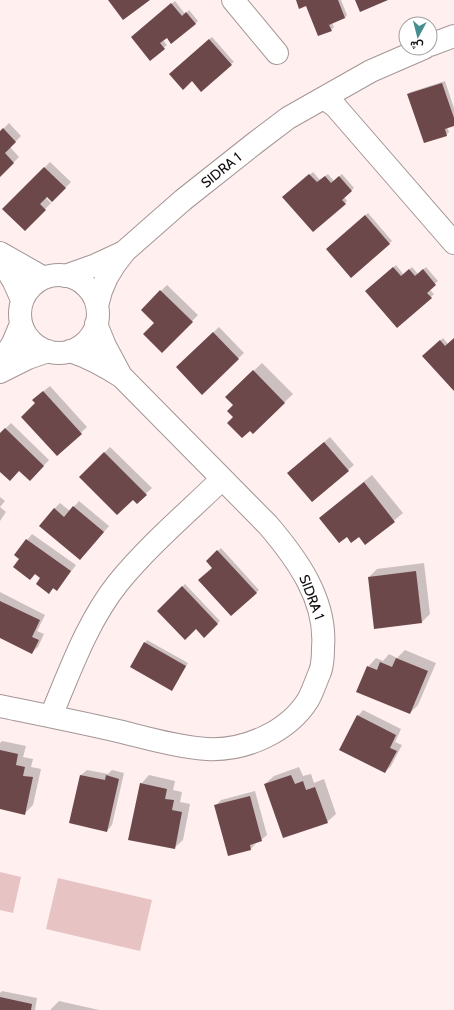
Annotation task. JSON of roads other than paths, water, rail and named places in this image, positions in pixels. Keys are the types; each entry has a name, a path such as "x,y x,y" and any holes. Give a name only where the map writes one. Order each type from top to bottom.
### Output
{"street":[{"path":"233,0 277,53"},
{"path":"438,42 454,36"},
{"name":"SIDRA 1","path":"125,251 183,200 288,118 371,71 406,56"},
{"path":"324,98 335,106 454,243"},
{"path":"125,251 107,277 101,292 91,336 82,345 70,351 59,353 48,351 36,345 27,336 21,324 20,308 22,300 28,290 35,283 96,266 125,251"},
{"path":"0,253 55,277 76,279 86,286 93,295 97,315 110,356 122,377"},
{"path":"0,258 14,282 22,300"},
{"path":"0,364 13,343 21,324"},
{"path":"0,372 28,358 48,351"},
{"path":"70,351 84,355 122,377"},
{"name":"SIDRA 1","path":"0,706 177,744 207,749 238,746 267,736 292,720 311,695 322,666 324,635 320,609 305,576 288,549 268,525 122,377"},
{"path":"51,716 98,612 118,584 140,558 222,479"}]}
